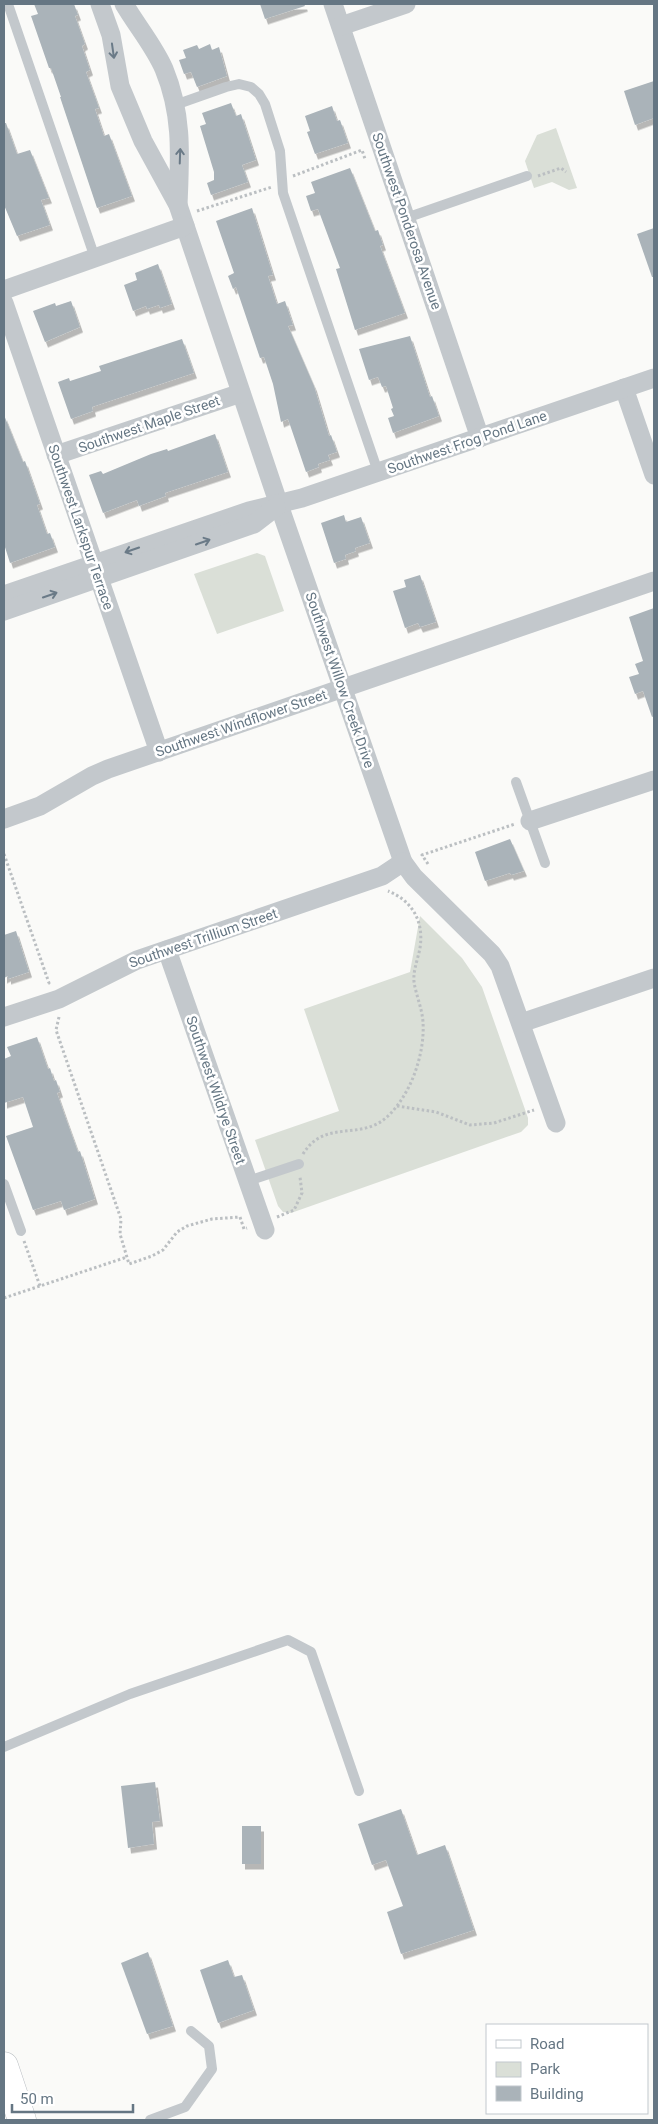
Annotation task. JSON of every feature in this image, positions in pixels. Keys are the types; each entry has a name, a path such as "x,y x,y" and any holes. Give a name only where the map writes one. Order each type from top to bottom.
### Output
{"main road":[{"path":"4,2066 22,2120"}],"street":[{"name":"Southwest Willow Creek Drive","path":"100,4 111,35 120,86 130,116 178,205 279,505 403,862 414,877 492,954 500,966 556,1123"},
{"name":"Southwest Willow Creek Drive","path":"124,4 163,68 175,105 181,137 178,205"},
{"name":"Southwest Ponderosa Avenue","path":"333,4 480,438"},
{"path":"341,26 406,4"},
{"path":"4,290 185,226"},
{"name":"Southwest Larkspur Terrace","path":"4,303 159,752"},
{"name":"Southwest Frog Pond Lane","path":"4,595 96,571 254,524 279,505 654,378"},
{"path":"624,388 654,475"},
{"name":"Southwest Maple Street","path":"56,455 241,393"},
{"name":"Southwest Frog Pond Lane","path":"4,611 96,571"},
{"name":"Southwest Windflower Street","path":"4,819 55,799 92,776 654,581"},
{"path":"530,820 654,780"},
{"name":"Southwest Trillium Street","path":"4,1017 67,995 138,960 382,876 403,862"},
{"name":"Southwest Wildrye Street","path":"167,950 264,1226"},
{"path":"521,1023 654,978"}],"lane":[{"path":"8,4 95,258"},
{"path":"175,105 239,84 251,87 259,94 265,104 282,162 283,193 378,472"},
{"path":"406,218 532,176"},
{"path":"516,782 545,863"},
{"path":"248,1181 299,1164"},
{"path":"4,1186 21,1231"},
{"path":"4,1747 130,1694 288,1640 311,1652 359,1791"},
{"path":"150,2120 185,2108 212,2069 209,2046 191,2031"}],"path":[{"path":"532,176 560,168 566,172"},
{"path":"428,864 422,855 530,820"},
{"path":"4,854 49,982 43,985"},
{"path":"35,1007 41,1023 60,1017 56,1030 121,1219 120,1234 129,1264 163,1250 177,1232 203,1220 240,1217 244,1229 264,1226 294,1210 302,1193 299,1164 308,1146 331,1132 363,1130 377,1125 397,1106 411,1080 420,1054 423,1024 414,975 420,947 420,921 403,900 388,891 383,893"},
{"path":"397,1106 436,1112 461,1123 481,1125 550,1105"},
{"path":"21,1231 40,1286"},
{"path":"4,1298 127,1257"}],"green space":[{"path":"556,128 577,188 569,190 552,182 534,188 525,161 537,135"},
{"path":"257,553 265,556 284,611 217,634 194,574"},
{"path":"420,916 462,958 482,987 528,1118 528,1125 521,1132 291,1213 283,1212 278,1206 255,1140 339,1111 304,1009 410,972"}],"building":[{"path":"34,4 74,4 78,15 75,16 85,44 82,46 90,70 86,72 99,108 95,109 104,136 109,134 132,196 97,208 61,97 31,16 38,14"},
{"path":"260,4 304,4 305,6 265,19"},
{"path":"210,44 212,50 219,47 227,76 197,87 191,72 184,74 179,60 186,58 183,50 197,45 199,49"},
{"path":"654,81 654,118 635,125 624,91"},
{"path":"231,103 236,116 241,114 256,160 242,165 248,182 211,195 207,183 214,180 214,172 200,126 206,124 202,113"},
{"path":"332,106 337,121 340,120 348,143 315,154 307,132 310,131 305,116"},
{"path":"4,123 6,123 17,154 30,150 49,198 41,200 50,225 17,236 4,205"},
{"path":"350,168 375,231 378,230 383,245 380,246 405,313 355,330 336,269 340,268 318,209 311,211 306,196 315,193 311,182"},
{"path":"252,208 273,275 268,276 277,304 285,301 293,325 288,326 314,386 329,436 331,435 337,452 328,455 330,460 318,464 319,467 306,472 288,419 281,422 273,384 264,357 260,358 236,287 233,289 228,276 234,273 216,221"},
{"path":"654,228 654,277 652,277 637,234"},
{"path":"158,264 172,304 160,308 159,305 147,309 146,306 133,311 124,285 137,280 135,273"},
{"path":"71,301 80,327 45,342 33,311 55,303 56,306"},
{"path":"410,336 430,397 432,396 439,416 393,433 388,418 394,416 391,409 393,408 386,386 382,387 378,377 369,380 359,349"},
{"path":"182,339 194,373 92,407 93,411 71,419 58,382 69,378 70,381 101,371 99,366"},
{"path":"4,415 23,462 25,461 40,504 37,505 47,534 50,533 55,547 10,563 4,544"},
{"path":"215,434 228,472 165,493 166,496 139,506 137,500 103,513 89,475 101,471 103,474 151,454 167,449 168,451"},
{"path":"344,515 346,522 361,517 370,543 355,548 356,551 345,555 346,559 334,563 321,523"},
{"path":"420,575 436,622 420,627 418,623 405,628 393,591 406,587 404,580"},
{"path":"654,608 654,716 652,717 643,691 635,694 629,677 639,674 635,664 643,661 629,617"},
{"path":"510,839 524,871 511,875 510,873 485,881 475,852"},
{"path":"16,931 29,972 8,979 8,976 4,978 4,935"},
{"path":"37,1037 48,1069 50,1068 54,1081 56,1080 60,1092 57,1093 78,1152 80,1151 95,1199 64,1210 61,1201 33,1210 6,1136 33,1127 23,1097 4,1103 4,1059 11,1056 7,1047"},
{"path":"155,1782 160,1821 152,1822 154,1844 128,1848 121,1786"},
{"path":"401,1809 417,1855 445,1845 474,1930 401,1954 387,1912 403,1906 386,1860 372,1865 358,1824"},
{"path":"242,1826 261,1826 261,1864 242,1864"},
{"path":"148,1952 173,2026 147,2034 121,1963"},
{"path":"228,1960 234,1977 242,1975 254,2010 218,2023 200,1970"}]}
